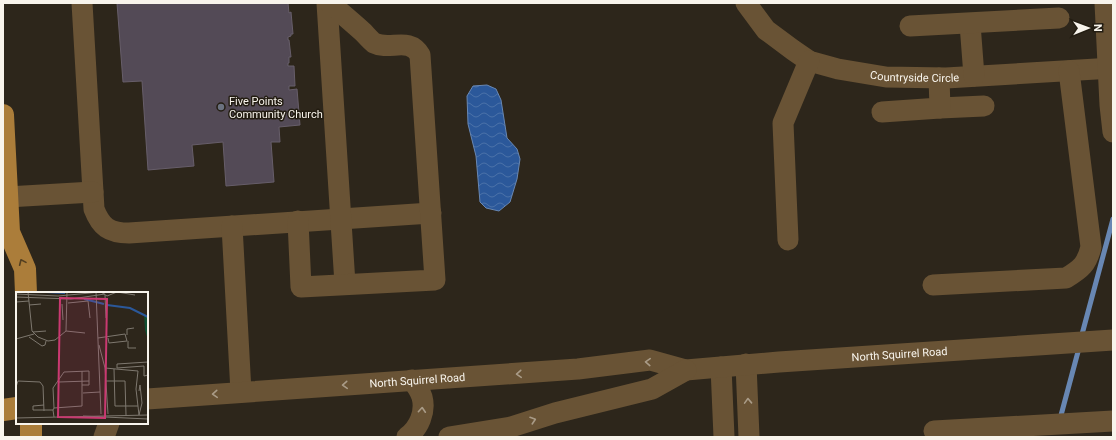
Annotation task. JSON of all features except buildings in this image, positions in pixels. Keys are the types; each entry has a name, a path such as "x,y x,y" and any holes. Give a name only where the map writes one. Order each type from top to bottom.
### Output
{"main road":[{"path":"3,115 6,239 25,270 26,292"},
{"path":"3,410 16,408"},
{"path":"31,424 32,437"}],"street":[{"path":"82,3 94,209 98,220 106,228 114,232 129,233 431,213"},
{"path":"298,221 301,287 435,280 420,55 417,49 411,46 375,43 328,3"},
{"path":"328,3 345,284"},
{"name":"Countryside Circle","path":"746,3 766,30 809,61 838,69 886,77 939,78 1111,68"},
{"path":"1105,3 1111,68 1110,105 1113,132"},
{"path":"910,26 970,24 1059,18"},
{"path":"970,24 974,76"},
{"path":"788,240 783,123 809,61"},
{"path":"933,285 1066,278 1080,270 1088,259 1091,247 1069,71"},
{"path":"939,78 940,108"},
{"path":"882,112 984,106"},
{"path":"6,197 93,192"},
{"path":"232,226 241,392"},
{"name":"North Squirrel Road","path":"148,399 412,380 508,375 597,367 650,360 686,370 746,364 1113,340"},
{"path":"746,364 749,437"},
{"path":"594,403 599,398 604,386 603,377 597,367"},
{"path":"721,367 724,437"},
{"name":"North Squirrel Road","path":"461,436 511,427 555,413 652,389 686,370"},
{"path":"407,437 417,426 422,416 423,406 422,397 412,380"},
{"path":"934,431 1113,420"},
{"path":"104,437 110,424"}],"water":[{"path":"487,85 496,89 501,100 507,138 517,149 520,159 517,179 510,202 499,211 486,208 480,202 476,156 468,124 467,96 473,86"}],"waterway":[{"path":"1081,338 1113,219"},
{"path":"1060,419 1079,348"}],"place":[{"name":"Five Points Community Church","path":"221,107"}]}
